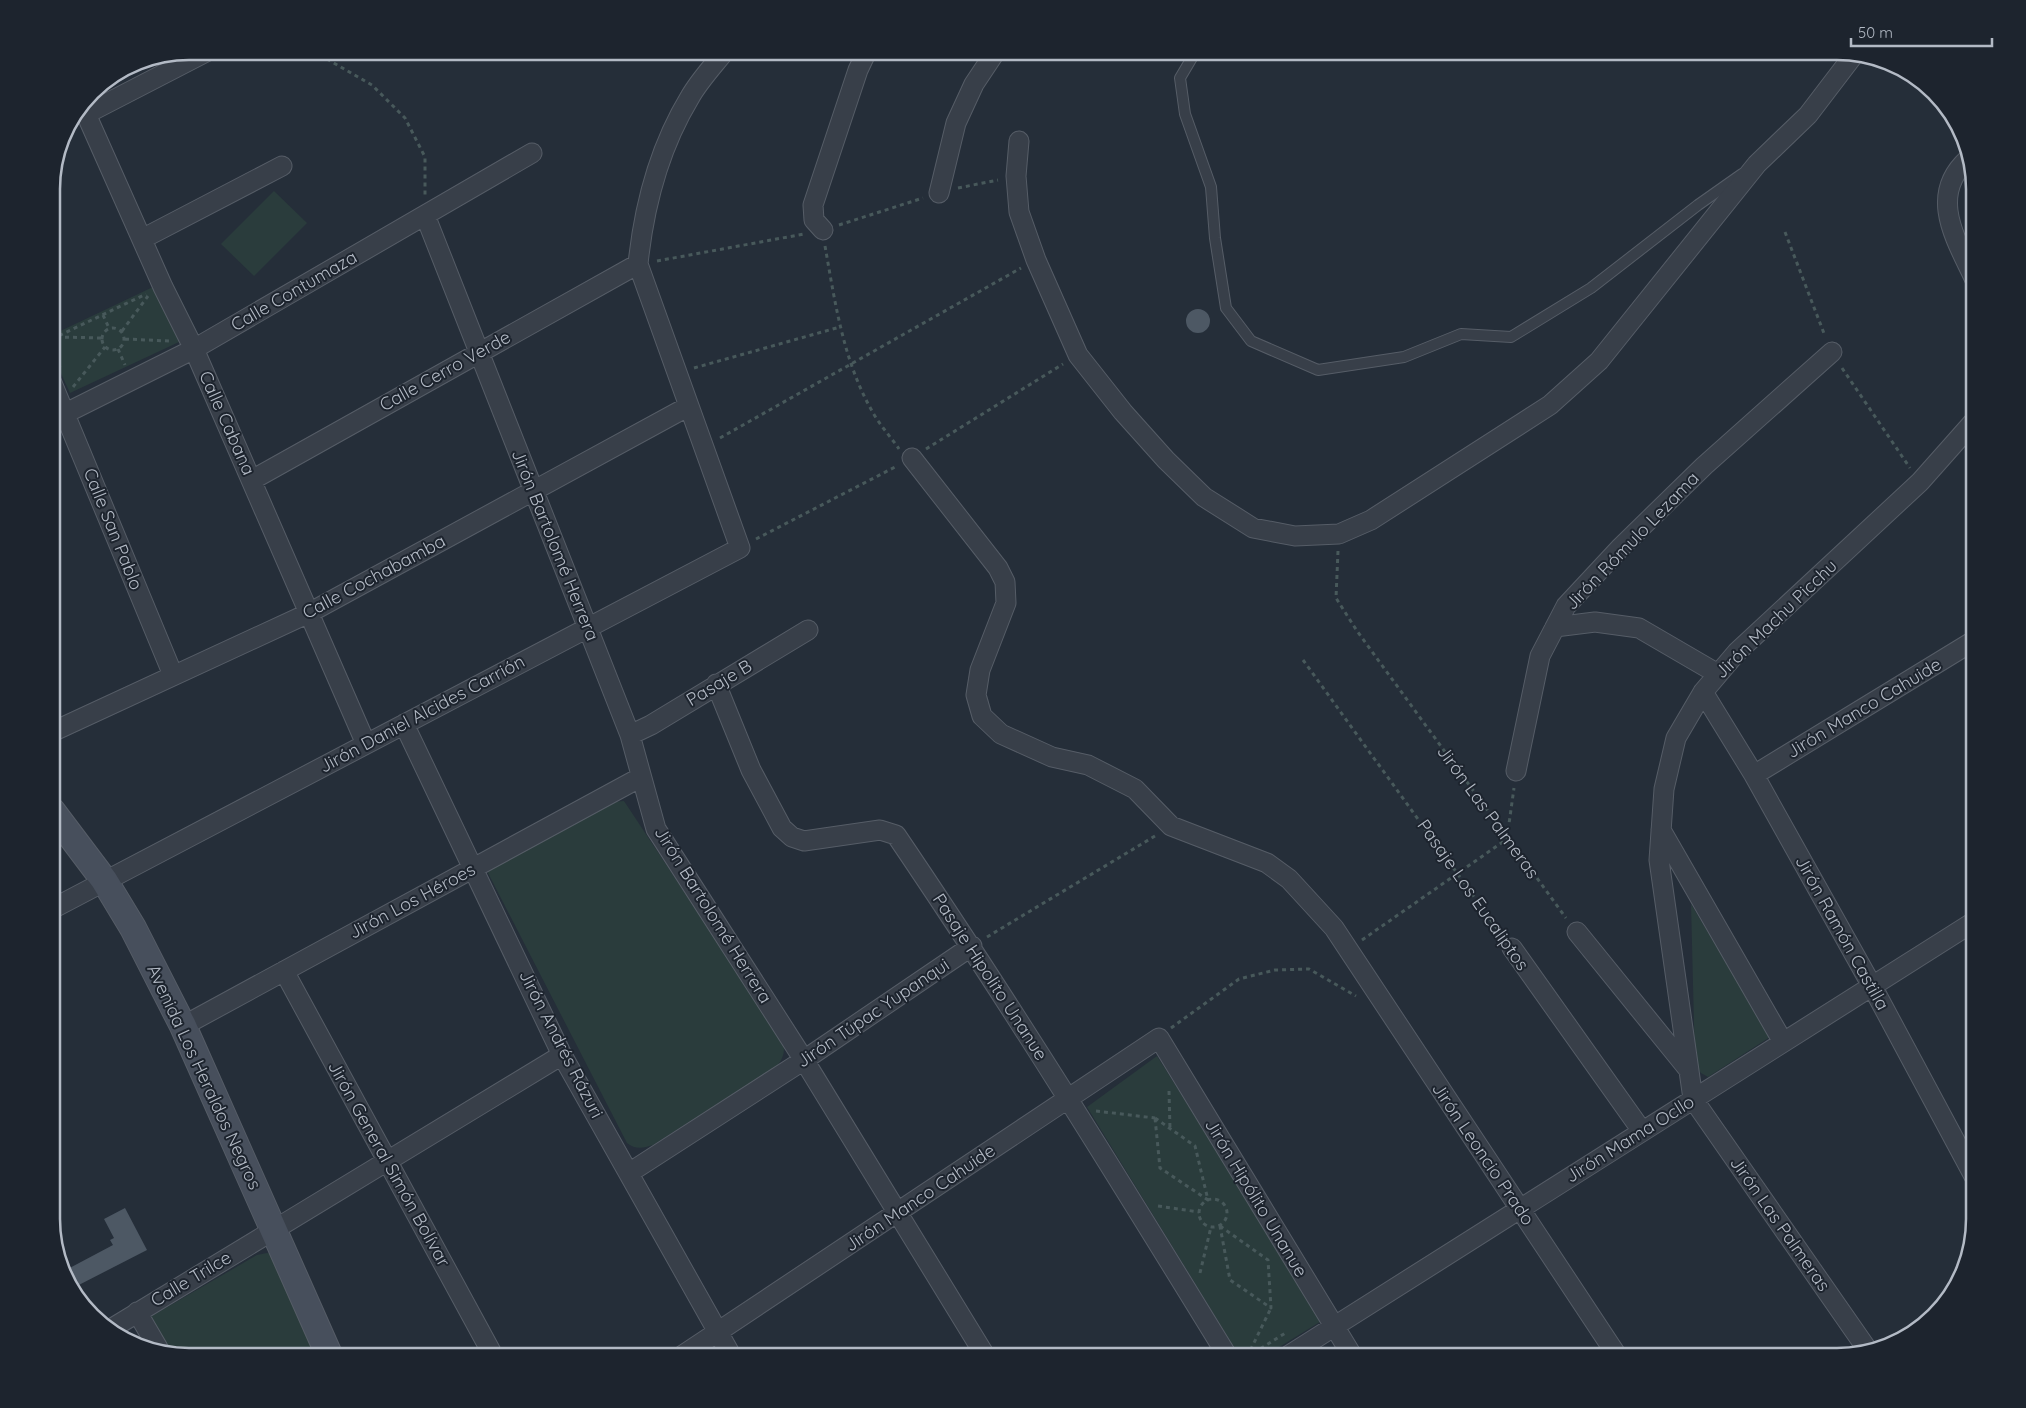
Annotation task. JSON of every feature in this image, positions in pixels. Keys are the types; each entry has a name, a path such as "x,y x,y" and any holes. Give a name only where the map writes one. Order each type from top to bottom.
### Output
{"street":[{"path":"89,108 189,60"},
{"path":"704,447 638,264 642,231 658,162 690,96 718,60"},
{"path":"823,230 814,220 813,205 863,60"},
{"path":"939,193 956,123 974,84 990,60"},
{"path":"1019,141 1016,176 1019,212 1036,260 1078,355 1122,412 1166,460 1204,497 1253,528 1295,536 1339,534 1371,520 1550,405 1599,361 1757,164 1808,115 1850,60"},
{"name":"Calle Cabana","path":"85,113 163,287 194,349 366,744"},
{"name":"Calle Contumaza","path":"60,416 194,349 532,154"},
{"path":"1964,165 1953,179 1947,200 1949,223 1966,260"},
{"path":"142,239 282,166"},
{"name":"Jirón Bartolomé Herrera","path":"425,215 630,735 656,829 804,1060 980,1348"},
{"name":"Calle Cerro Verde","path":"252,480 638,264"},
{"name":"Jirón Rómulo Lezama","path":"1516,771 1540,656 1566,606 1621,547 1704,466 1832,352"},
{"name":"Calle Cochabamba","path":"60,728 309,613 689,406"},
{"name":"Calle San Pablo","path":"60,422 173,676"},
{"name":"Jirón Machu Picchu","path":"1693,1099 1659,860 1664,789 1676,738 1703,692 1737,652 1920,482 1966,430"},
{"name":"Jirón Daniel Alcides Carrión","path":"60,904 740,548 704,447"},
{"path":"912,458 998,568 1005,582 1006,603 980,670 976,695 982,716 1001,734 1052,757 1088,765 1135,789 1171,826"},
{"path":"1555,627 1595,622 1639,628 1718,674"},
{"name":"Pasaje B","path":"630,735 651,725 808,630"},
{"name":"Jirón Manco Cahuide","path":"1754,775 1966,645"},
{"name":"Pasaje Hipolito Unanue","path":"716,684 751,770 782,828 792,837 804,841 880,830 896,836 972,946 1069,1098 1222,1348"},
{"name":"Jirón Ramón Castilla","path":"1703,692 1754,775 1872,986 1966,1148"},
{"name":"Jirón Andrés Rázuri","path":"404,724 474,867 562,1055 727,1348"},
{"name":"Jirón Los Héroes","path":"183,1026 641,777"},
{"name":"Avenida Los Heraldos Negros","path":"60,822 104,880 134,928 183,1026 326,1348"},
{"name":"Jirón Leoncio Prado","path":"1171,826 1267,863 1288,879 1334,928 1612,1348"},
{"path":"1661,830 1783,1042"},
{"name":"Jirón Mama Ocllo","path":"1300,1348 1966,927"},
{"path":"1577,932 1689,1070"},
{"name":"Jirón Túpac Yupanqui","path":"629,1173 804,1060 972,946"},
{"name":"Pasaje Los Eucaliptos","path":"1512,948 1642,1131"},
{"name":"Jirón General Simón Bolívar","path":"284,971 489,1348"},
{"name":"Jirón Manco Cahuide","path":"694,1348 1159,1038"},
{"name":"Jirón Hipólito Unanue","path":"1159,1038 1348,1348"},
{"name":"Calle Trilce","path":"116,1325 562,1055"},
{"name":"Jirón Las Palmeras","path":"1693,1099 1864,1345"},
{"path":"137,1312 156,1344"}],"lane":[{"path":"1191,60 1180,78 1185,114 1211,187 1215,238 1226,308 1252,340 1318,370 1404,357 1461,334 1511,337 1591,288 1698,205 1757,164"}],"path":[{"path":"329,60 372,85 405,118 425,157 425,215"},
{"path":"638,264 823,230 939,193 1016,176"},
{"path":"823,230 840,327 851,363 872,411 903,455 912,458"},
{"path":"704,447 1036,260"},
{"path":"60,335 152,291 122,331"},
{"path":"102,315 109,328"},
{"path":"677,373 840,327"},
{"path":"109,328 122,331 125,339 123,345 118,349 110,350 105,347 102,338 109,328"},
{"path":"60,337 102,338"},
{"path":"125,339 176,341 168,345"},
{"path":"71,390 105,347"},
{"path":"118,349 125,365"},
{"path":"116,369 133,361"},
{"path":"60,380 71,390"},
{"path":"71,390 80,386"},
{"name":"Jirón Las Palmeras","path":"1339,534 1336,598 1357,631 1507,839 1577,932"},
{"name":"Pasaje Los Eucaliptos","path":"1303,660 1459,872 1512,948"},
{"path":"1348,950 1507,839 1516,771"},
{"path":"972,946 1093,875 1171,826"},
{"path":"1159,1038 1199,1006 1239,979 1275,970 1309,969 1359,998"},
{"path":"1170,1129 1168,1086 1174,1094"},
{"path":"1096,1111 1155,1118 1194,1146 1208,1200"},
{"path":"1155,1118 1160,1168 1208,1200"},
{"path":"1251,1348 1271,1308 1268,1260 1220,1226 1211,1227 1202,1222 1199,1212 1201,1205 1208,1200 1222,1201 1227,1209 1226,1218 1220,1226 1230,1280 1271,1308"},
{"path":"1156,1206 1199,1212"},
{"path":"1200,1273 1211,1227"},
{"path":"1262,1348 1288,1332"}],"shaded area":[{"path":"274,191 307,223 254,276 221,244"},
{"path":"153,287 179,342 70,393 60,371 60,331"},
{"path":"624,801 783,1041 784,1048 783,1057 777,1066 653,1145 640,1148 633,1147 627,1143 488,873 490,867 614,802"},
{"path":"1691,904 1770,1037 1708,1077 1701,1073 1695,1064"},
{"path":"1157,1056 1323,1320 1278,1348 1234,1348 1087,1107"},
{"path":"267,1253 276,1255 318,1348 189,1348 160,1345 145,1320 257,1255"}],"building":[{"path":"1198,309 1207,312 1210,321 1207,330 1198,333 1189,330 1186,321 1189,312"},
{"path":"125,1208 147,1250 78,1285 70,1268 113,1245 110,1240 114,1238 104,1219"}]}
